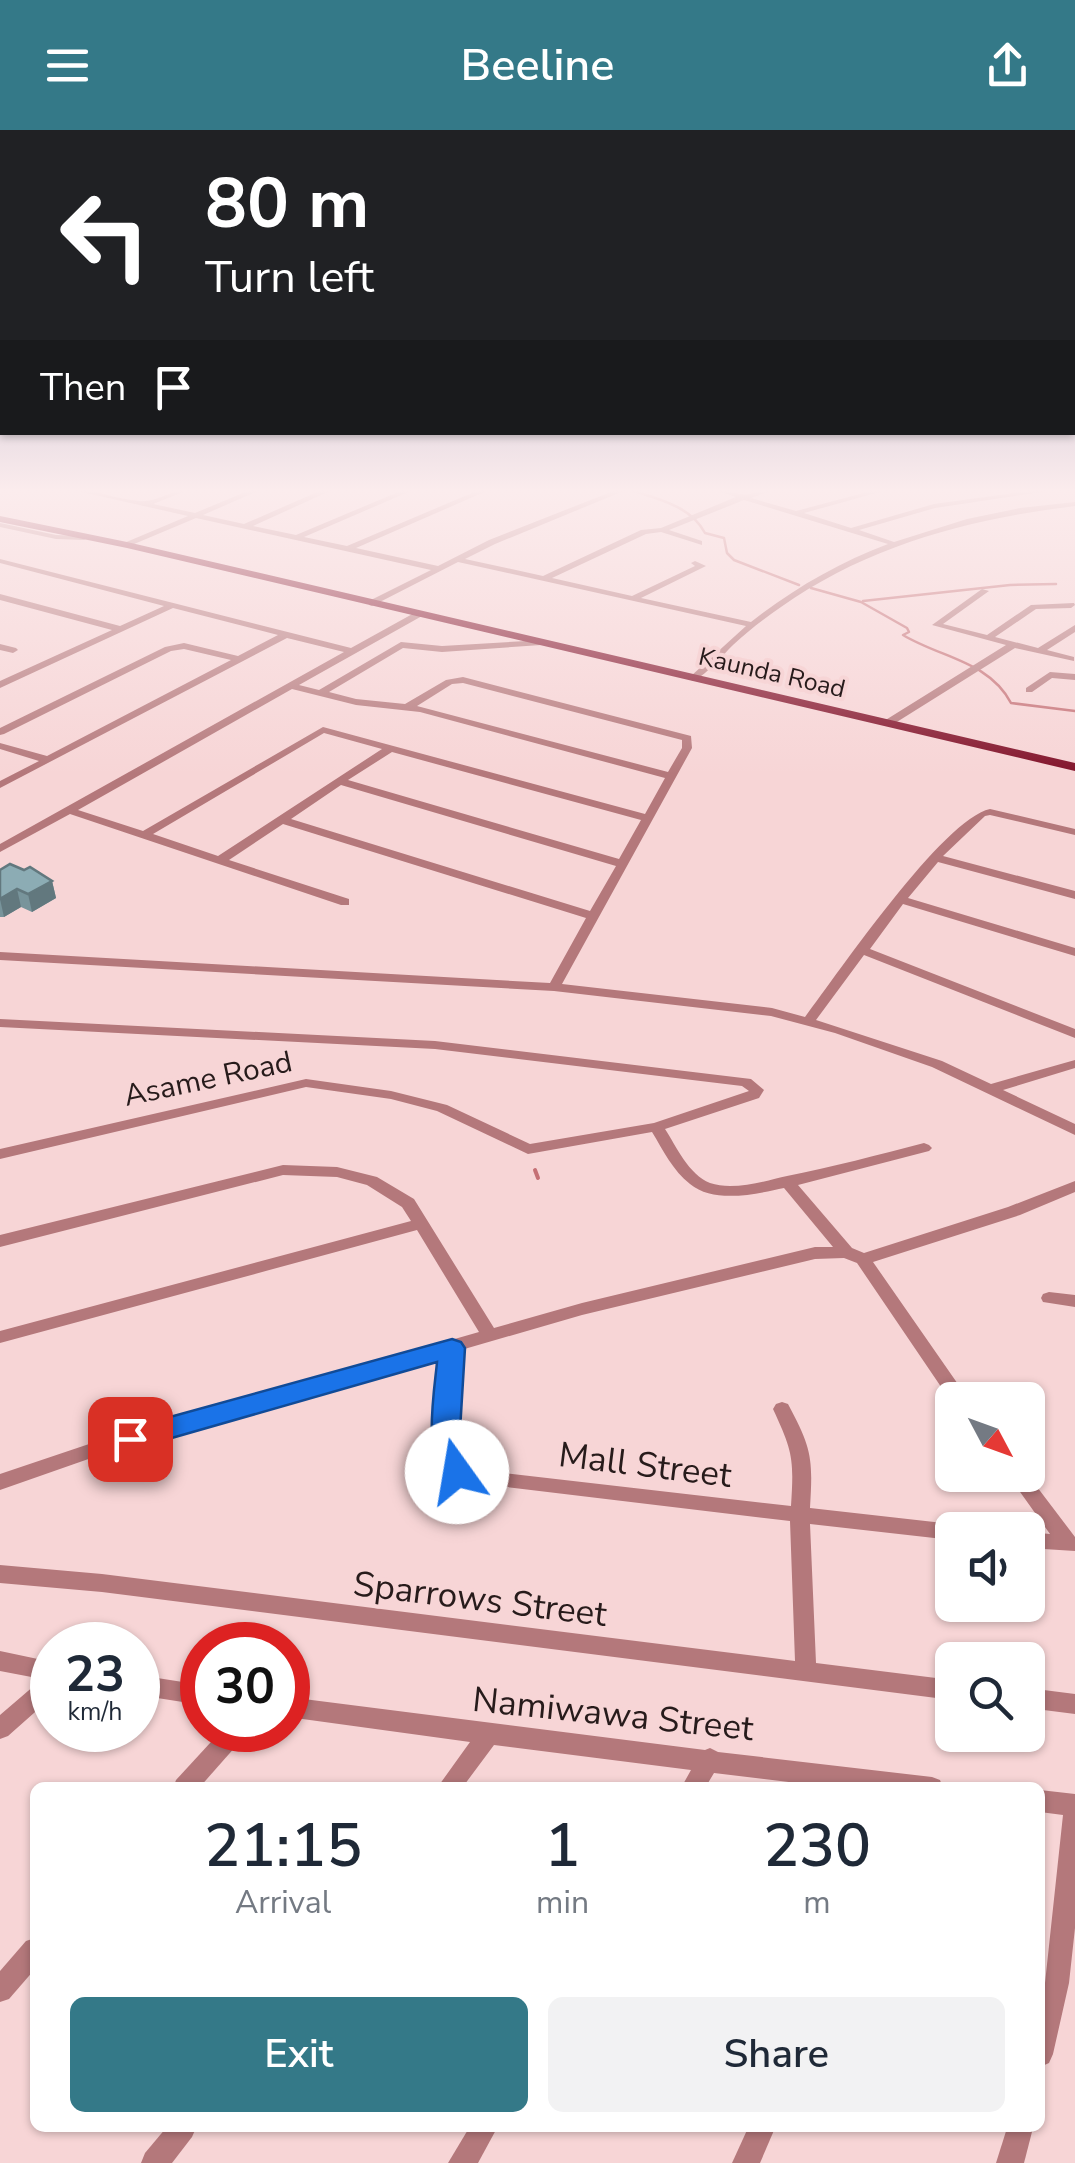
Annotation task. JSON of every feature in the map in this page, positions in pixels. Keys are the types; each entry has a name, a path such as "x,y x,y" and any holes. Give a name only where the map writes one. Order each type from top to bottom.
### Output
{"main road":[{"name":"Kaunda Road","path":"295,585 1075,767"}],"street":[{"path":"94,585 354,652"},
{"path":"372,603 408,585"},
{"path":"575,585 754,625"},
{"path":"634,598 662,585"},
{"path":"694,678 724,646 813,585"},
{"path":"985,591 936,625 1073,659"},
{"path":"0,596 120,629"},
{"path":"1061,596 1073,608"},
{"path":"0,685 173,605"},
{"path":"986,638 1034,608 1073,608"},
{"path":"0,850 420,614"},
{"path":"1039,652 1075,628"},
{"path":"0,785 287,634"},
{"path":"374,640 397,648"},
{"path":"321,693 409,644 442,648 542,642"},
{"path":"888,724 1013,645"},
{"path":"0,647 13,650"},
{"path":"0,732 168,649 191,647 238,660"},
{"path":"1029,690 1073,659"},
{"path":"1056,674 1075,678"},
{"path":"408,707 449,682 462,680 676,733 688,742 554,987"},
{"path":"292,686 408,707 670,776"},
{"path":"144,835 314,733 331,730 646,818"},
{"path":"0,746 48,760"},
{"path":"222,859 392,747"},
{"path":"340,781 622,864"},
{"path":"71,811 346,902"},
{"path":"809,1020 934,856 981,814 990,812 1075,832"},
{"path":"283,820 593,916"},
{"path":"934,856 1075,894"},
{"path":"899,898 1075,952"},
{"path":"862,950 1075,1034"},
{"path":"0,956 554,987 745,1008 809,1020 994,1088 1075,1130"},
{"name":"Asame Road","path":"0,1023 435,1045 712,1077 746,1082 756,1090 746,1099 656,1127 528,1149 442,1108 391,1095 306,1084 0,1154"},
{"path":"994,1088 1075,1064"},
{"path":"656,1127 694,1180 706,1188 746,1190 924,1148"},
{"path":"0,1242 299,1168 337,1172 372,1181 408,1203 490,1336"},
{"path":"786,1181 854,1255 947,1382"},
{"path":"0,1482 95,1449 490,1336 780,1260 854,1255 1014,1211 1075,1186"},
{"path":"0,1337 422,1223"},
{"path":"1049,1298 1075,1301"},
{"name":"Mall Street","path":"452,1348 445,1447 450,1464 464,1476 935,1530"},
{"path":"782,1409 799,1444 803,1464 800,1516 806,1673"},
{"path":"1030,1492 1072,1545"},
{"path":"1045,1542 1072,1545"},
{"name":"Sparrows Street","path":"0,1574 102,1583 935,1688"},
{"path":"0,1662 30,1668"},
{"path":"1045,1700 1075,1704"},
{"path":"0,1729 30,1703"},
{"name":"Namiwawa Street","path":"310,1711 880,1782"},
{"path":"453,1782 488,1736"},
{"path":"189,1782 216,1752"},
{"path":"696,1782 710,1758"},
{"path":"1045,1801 1075,1805"},
{"path":"1045,2033 1057,1983 1075,1814"},
{"path":"0,1990 30,1956"},
{"path":"155,2163 180,2132"},
{"path":"462,2163 481,2132"},
{"path":"746,2163 760,2132"},
{"path":"1010,2163 1019,2132"}],"building":[{"path":"10,864 24,870 30,867 52,881 28,894 17,889 0,899 0,870"}],"waterway":[{"path":"863,601 1016,585"},
{"path":"811,588 861,602 907,628 909,632 903,635 977,669 1002,689 1011,703 1075,711"},
{"path":"535,1170 538,1178"}],"route":[{"path":"130,1439 452,1348 445,1447 457,1472"}]}
